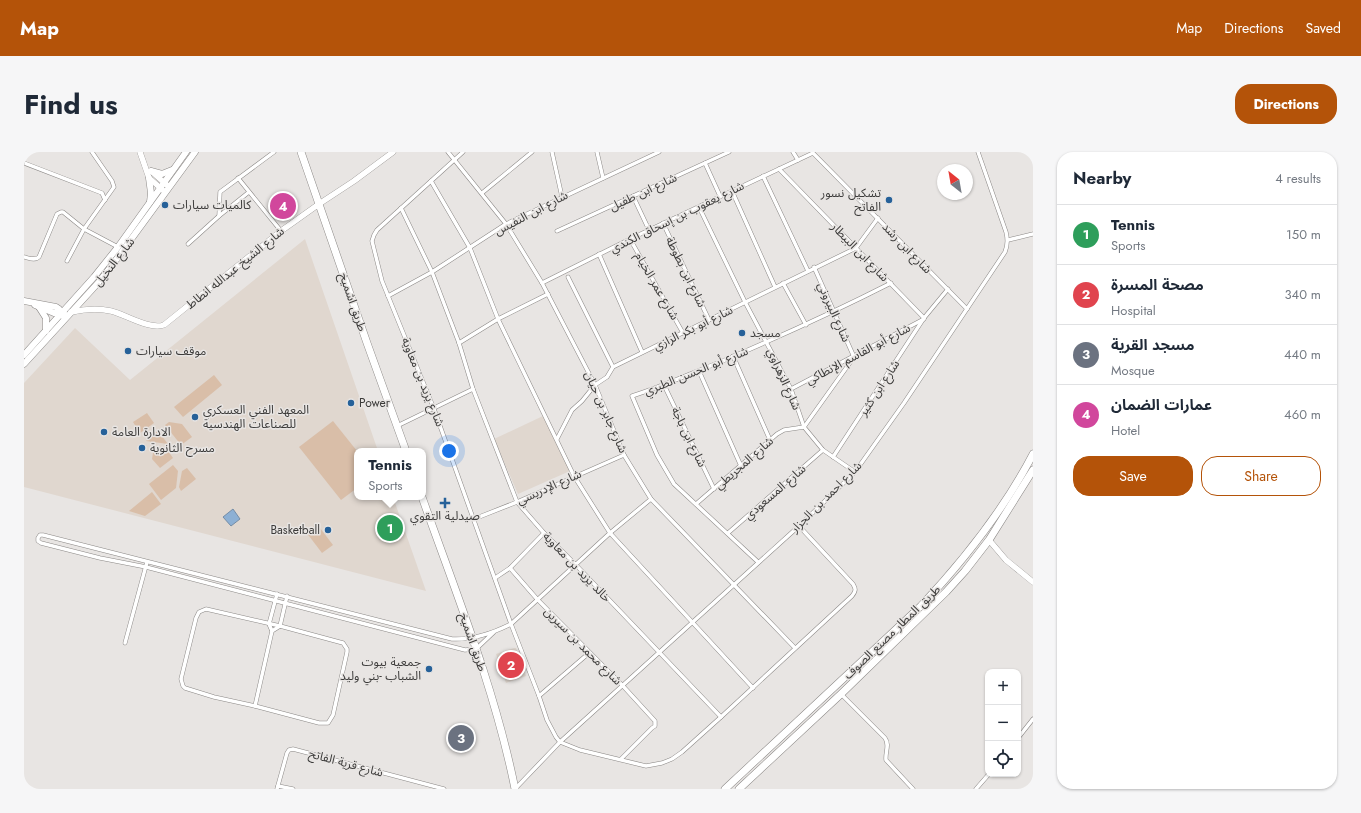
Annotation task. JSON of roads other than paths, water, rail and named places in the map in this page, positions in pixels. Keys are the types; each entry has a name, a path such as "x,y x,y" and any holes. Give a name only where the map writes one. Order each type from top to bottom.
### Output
{"highway":[{"name":"طريق اشميخ","path":"301,152 405,448"},
{"name":"طريق المطار مصنع الصوف","path":"725,789 921,606 944,582 1003,505 1024,472 1033,454"},
{"name":"طريق المطار مصنع الصوف","path":"739,789 941,598 988,540 1033,470"},
{"name":"طريق اشميخ","path":"423,500 496,708 508,750 516,789"},
{"path":"772,745 778,752"}],"main road":[{"path":"140,152 149,178 151,193 150,202"},
{"name":"شارع النخيل","path":"71,312 114,264 164,187 172,170 186,152"},
{"name":"شارع النخيل","path":"24,364 118,247 150,202 195,152"},
{"name":"شارع الشيخ عبدالله انطاط","path":"25,301 63,317 71,312 91,309 105,310 122,314 151,326 158,327 164,325 281,231 318,204 354,181 393,152"},
{"path":"146,166 164,187"},
{"path":"151,171 162,174 172,170"},
{"path":"149,178 164,187"},
{"path":"54,306 65,305 75,300"},
{"name":"شارع الشيخ عبدالله انطاط","path":"25,301 54,306"},
{"path":"54,306 59,309 63,317"},
{"path":"39,307 46,318 46,331"},
{"name":"شارع النخيل","path":"24,355 46,331 63,317"},
{"path":"988,540 1006,560 1033,582"}],"street":[{"path":"67,262 84,229 114,187 92,152"},
{"path":"219,216 220,193 274,152"},
{"name":"شارع جابر بن حيان","path":"448,152 506,224 542,283 595,385 624,455 651,499 795,648"},
{"name":"شارع يزيد بن معاوية","path":"463,152 377,230 372,241 382,281 434,409 511,624 551,729 560,742"},
{"path":"482,193 532,152"},
{"path":"552,152 562,197"},
{"path":"597,152 603,178"},
{"name":"شارع ابن النفيس","path":"388,296 432,272 506,224 651,154 659,152"},
{"name":"شارع ابن طفيل","path":"557,231 729,152"},
{"path":"793,152 798,160"},
{"path":"978,152 1008,240 1033,234"},
{"name":"شارع يعقوب بن إسحاق الكندي","path":"542,283 630,239 813,153"},
{"name":"شارع ابن رشد","path":"813,153 967,309"},
{"path":"24,163 102,193 106,200"},
{"path":"705,163 720,196"},
{"name":"شارع ابن البيطار","path":"779,169 924,318"},
{"path":"763,176 808,271"},
{"path":"238,178 281,231"},
{"path":"431,181 470,248 498,319 557,438 574,476 610,533 694,622 753,688"},
{"path":"732,191 775,287"},
{"path":"188,244 249,192"},
{"path":"634,196 650,230"},
{"name":"شارع الزهراوي","path":"699,207 745,302 791,389 804,427 823,450 854,472"},
{"name":"خالد يزيد بن معاوية","path":"401,208 432,272 459,343 473,390 517,502 544,534 575,564 721,717"},
{"path":"24,257 34,260 39,257 57,214 61,212 84,229 118,247"},
{"path":"856,248 878,218"},
{"name":"شارع ابن بطوطة","path":"662,224 709,320"},
{"name":"شارع عمر الخيام","path":"630,239 683,333"},
{"name":"شارع احمد بن الجزار","path":"516,789 560,742 799,526 854,472 904,403 1005,252 1008,240"},
{"name":"شارع أبو بكر الرازي","path":"557,438 572,410 582,401 595,385 607,377 613,367 814,267 856,248"},
{"path":"600,254 642,352"},
{"name":"شارع البيروني","path":"814,267 854,356"},
{"path":"568,277 613,367"},
{"path":"783,283 806,325"},
{"name":"شارع أبو الحسن الطبري","path":"696,504 674,484 657,455 632,396 699,371 806,325 890,283"},
{"path":"924,318 948,290"},
{"path":"459,343 498,319 548,294"},
{"name":"شارع أبو القاسم الإنطاكي","path":"791,389 924,318"},
{"name":"شارع ابن كثير","path":"833,457 924,318"},
{"path":"733,356 770,440"},
{"path":"804,427 854,356"},
{"path":"699,371 741,466"},
{"name":"شارع ابن باجة","path":"664,385 714,489"},
{"path":"397,426 473,390"},
{"name":"شارع المجريطي","path":"696,504 777,434 784,430 804,427"},
{"name":"شارع المسعودي","path":"728,534 823,450"},
{"name":"شارع الإدريسي","path":"474,519 517,502 624,455"},
{"path":"494,632 476,649 465,650 275,602 146,567 100,558 41,543 38,541 38,538 40,535 43,535 452,639 461,640 494,632 511,624 575,564 651,499"},
{"path":"696,504 758,562"},
{"path":"560,742 580,750 646,766 662,763 682,752 721,717 852,596 856,590 853,584 799,526"},
{"path":"495,578 510,568 544,534"},
{"path":"100,558 101,550"},
{"path":"125,643 147,562"},
{"name":"شارع محمد بن سيرين","path":"510,568 537,599 653,718 655,723 652,728 621,759"},
{"path":"255,706 272,630 269,624 277,594"},
{"path":"280,626 287,596"},
{"path":"206,609 269,624 340,641 346,645 347,652 333,715 328,723 325,724 214,697 188,690 182,686 181,679 196,618 199,612 206,609"},
{"path":"272,630 280,626"},
{"path":"539,696 589,653"},
{"path":"841,694 885,738 888,745 885,755 886,760 913,789"},
{"path":"1021,734 1033,719"},
{"name":"شارع قرية الفاتح","path":"278,787 287,752 293,749 444,789"},
{"path":"976,789 986,777"},
{"path":"278,787 293,789"}],"water":[{"path":"233,509 240,519 231,526 223,517"}],"place":[{"name":"تشكيل نسور الفاتح","path":"889,200"},
{"name":"كالميات سيارات","path":"165,205"},
{"name":"عمارات الضمان","path":"283,206"},
{"name":"مسجد","path":"742,333"},
{"name":"موقف سيارات","path":"128,351"},
{"name":"Power","path":"351,403"},
{"name":"المعهد الفني العسكري للصناعات الهندسية","path":"195,417"},
{"name":"الادارة العامة","path":"104,432"},
{"name":"مسرح الثانوية","path":"142,448"},
{"name":"صيدلية التقوي","path":"445,503"},
{"name":"Tennis","path":"390,528"},
{"name":"Basketball","path":"328,530"},
{"name":"مصحة المسرة","path":"511,665"},
{"name":"جمعية بيوت الشباب -بني وليد","path":"429,669"},
{"name":"مسجد القرية","path":"461,738"}]}
